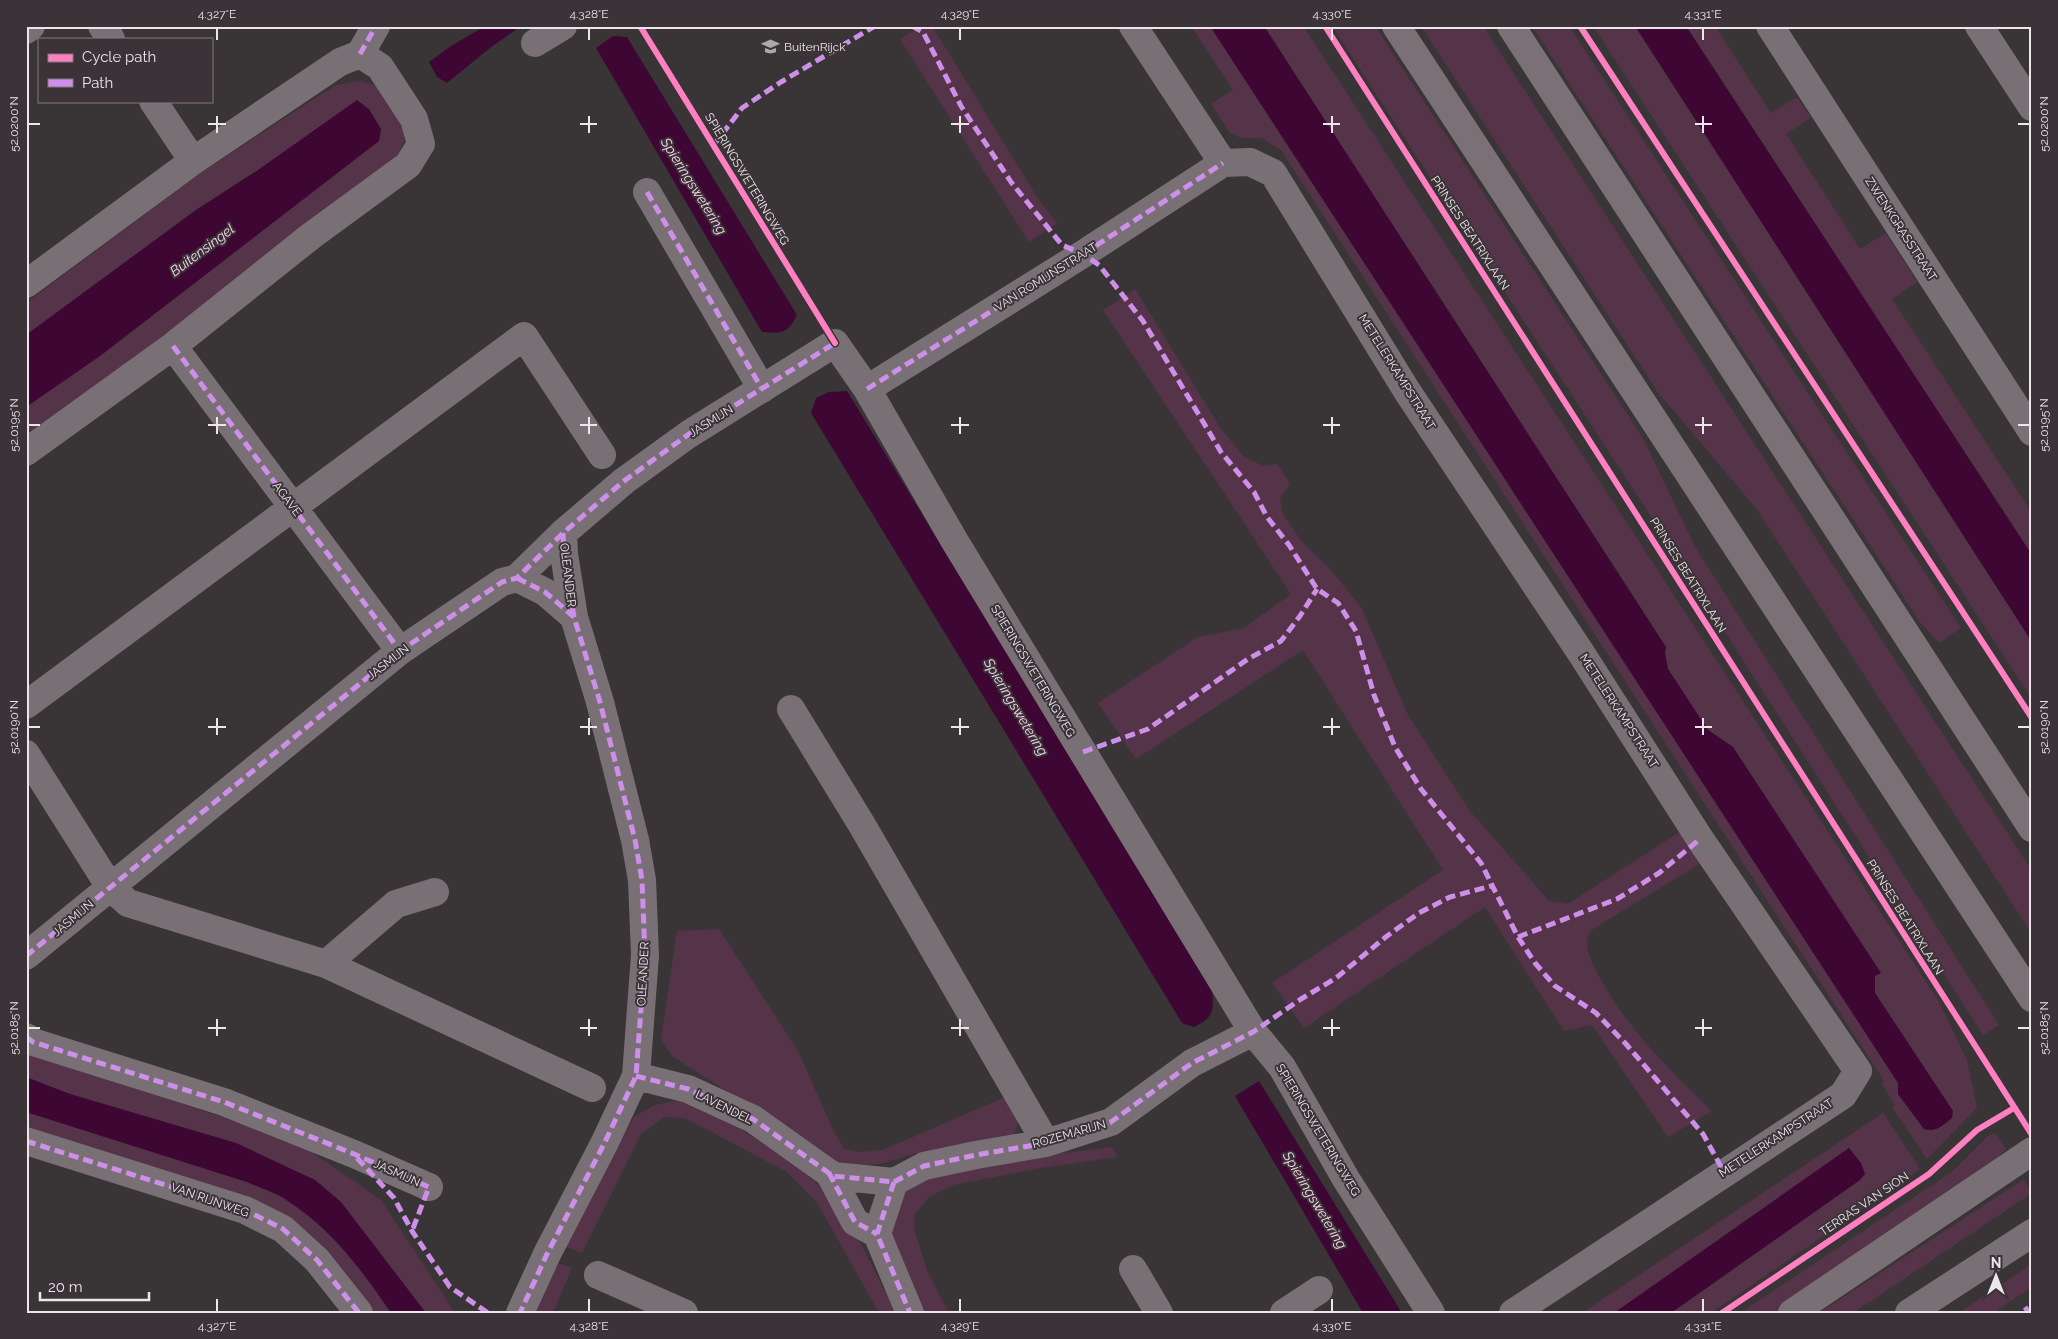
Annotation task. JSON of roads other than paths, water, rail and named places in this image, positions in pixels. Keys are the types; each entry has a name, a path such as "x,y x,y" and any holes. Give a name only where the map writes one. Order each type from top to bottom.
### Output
{"main road":[{"path":"1396,26 2032,998"},
{"path":"1511,26 2032,828"}],"street":[{"path":"26,30 31,26"},
{"path":"102,26 110,38"},
{"path":"26,284 193,161 340,62 360,54 376,26"},
{"path":"535,43 563,26"},
{"path":"1133,26 1223,163"},
{"name":"ZWENKGRASSTRAAT","path":"1770,26 2032,432"},
{"path":"1978,26 2032,107"},
{"path":"26,452 173,346 311,236 408,165 421,144 414,119 380,67 360,54"},
{"path":"154,102 193,161"},
{"name":"METELERKAMPSTRAAT","path":"1223,163 1250,162 1273,172 1413,399 1586,661 1700,839 1858,1071 1843,1094 1513,1313"},
{"name":"VAN ROMIJNSTRAAT","path":"866,389 1084,254 1223,163"},
{"path":"646,192 762,389"},
{"path":"26,705 524,336 602,455"},
{"name":"SPIERINGSWETERINGWEG","path":"835,343 866,389 954,540 1253,1032 1282,1067 1346,1179 1431,1313"},
{"name":"JASMIJN","path":"26,956 400,651 502,582 517,578 563,533 624,482 689,434 835,343"},
{"name":"AGAVE","path":"173,346 400,651"},
{"name":"OLEANDER","path":"520,1313 547,1254 604,1144 636,1076 645,955 642,880 635,840 600,702 574,617 564,554 563,533"},
{"name":"OLEANDER","path":"517,578 545,592 574,617"},
{"path":"792,708 1046,1143"},
{"path":"26,754 110,887 128,903 326,964 592,1088"},
{"path":"326,964 396,904 435,892"},
{"name":"ROZEMARIJN","path":"894,1182 924,1166 1046,1143 1111,1122 1192,1063 1253,1032"},
{"name":"JASMIJN","path":"26,1037 33,1042 224,1102 354,1154 429,1187"},
{"name":"LAVENDEL","path":"636,1076 688,1089 753,1119 833,1176 894,1182"},
{"name":"VAN RIJNWEG","path":"26,1141 244,1210 283,1229 317,1260 359,1313"},
{"path":"1792,1313 2032,1151"},
{"name":"LAVENDEL","path":"829,1173 855,1222 877,1234"},
{"path":"894,1182 877,1234 910,1313"},
{"path":"1910,1313 2032,1233"},
{"path":"1132,1269 1159,1313"},
{"path":"598,1275 684,1313"},
{"path":"1284,1313 1320,1290"}],"water":[{"path":"485,26 521,26 447,83 437,77 429,62 451,46"},
{"path":"1210,26 1264,26 1666,647 1665,653 1668,669 1708,730 1733,747 1881,973 1875,976 1875,993 1953,1111 1952,1118 1942,1126 1932,1130 1924,1129 1898,1094 1898,1083"},
{"path":"1635,26 1686,26 2032,555 2032,642"},
{"name":"Spieringswetering","path":"613,36 627,37 797,315 791,326 784,331 775,333 762,332 596,48"},
{"name":"Buitensingel","path":"357,100 369,109 381,129 379,141 100,356 26,407 26,335 196,210 258,170"},
{"name":"Spieringswetering","path":"847,391 1212,990 1213,1003 1211,1013 1206,1020 1194,1027 1182,1023 811,413 816,398 829,392"},
{"path":"26,1077 70,1094 236,1143 315,1180 341,1202 426,1313 391,1313 367,1279 330,1235 282,1197 247,1182 26,1112"},
{"name":"Spieringswetering","path":"1259,1081 1402,1313 1363,1313 1235,1096"},
{"path":"1849,1148 1861,1163 1865,1174 1860,1180 1671,1313 1614,1313"}],"place":[{"name":"BuitenRijck","path":"770,47"}]}
